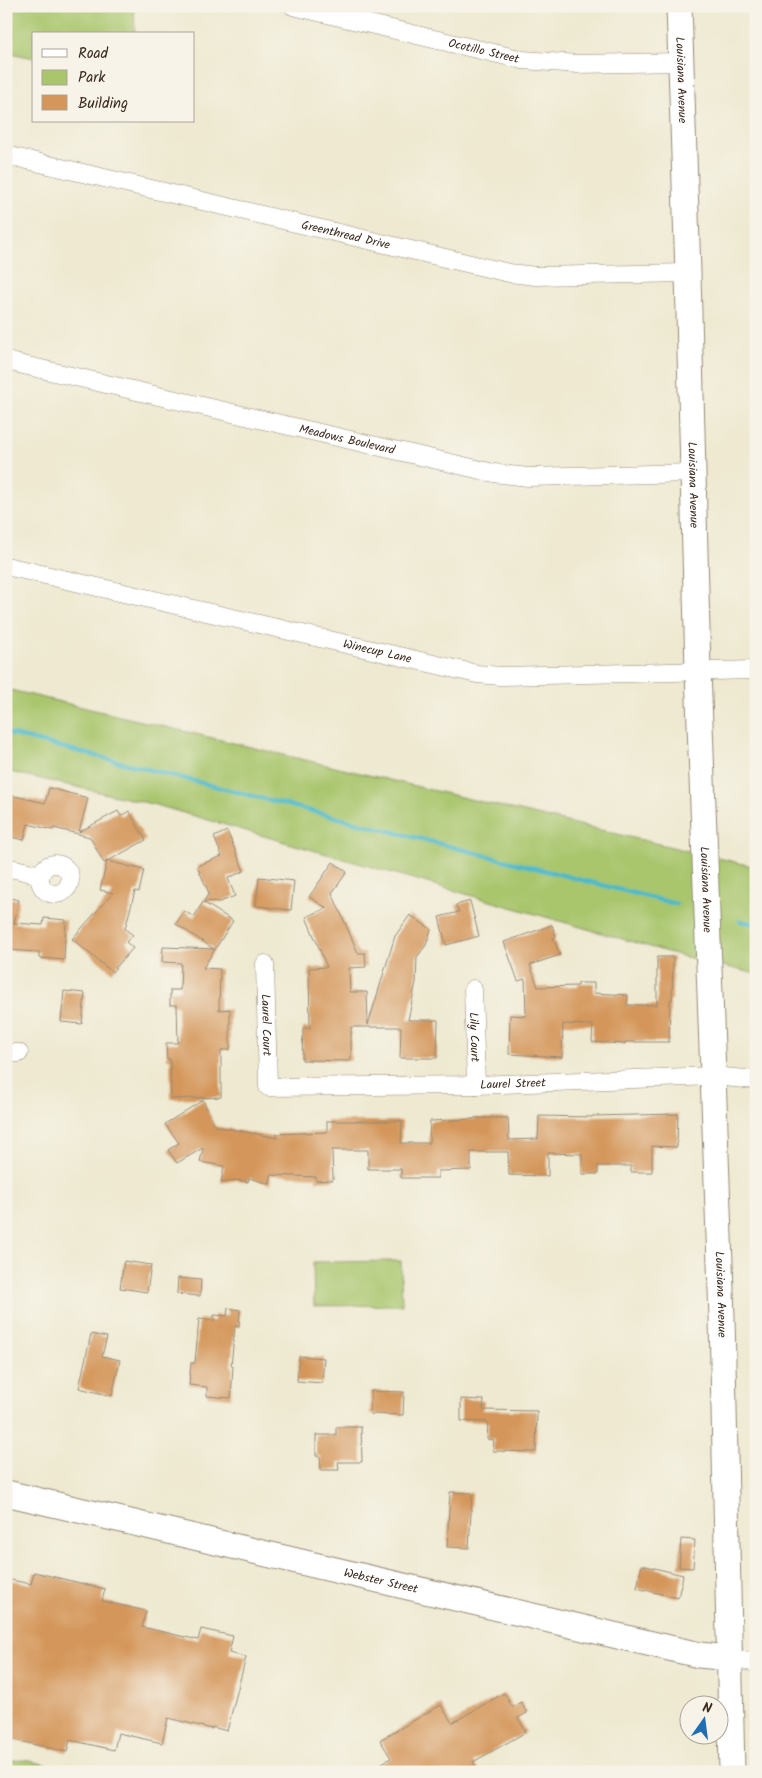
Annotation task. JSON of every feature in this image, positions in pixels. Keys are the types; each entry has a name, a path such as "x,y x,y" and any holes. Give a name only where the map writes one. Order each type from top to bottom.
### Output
{"street":[{"name":"Ocotillo Street","path":"293,6 523,60 578,64 680,62"},
{"name":"Louisiana Avenue","path":"679,6 694,473 698,671 722,1317 731,1658 732,1772"},
{"name":"Greenthread Drive","path":"6,156 509,273 536,276 688,273"},
{"name":"Meadows Boulevard","path":"6,360 494,473 528,477 694,473"},
{"name":"Winecup Lane","path":"6,566 477,674 500,676 756,670"},
{"path":"6,867 41,875"},
{"name":"Laurel Court","path":"265,964 268,1087"},
{"name":"Lily Court","path":"473,989 476,1084"},
{"name":"Laurel Street","path":"268,1087 476,1084 713,1076 756,1080"},
{"name":"Webster Street","path":"6,1494 699,1655 731,1658 756,1664"}],"green space":[{"path":"6,6 134,6 135,32 32,32 32,58 6,52"},
{"path":"6,689 756,867 756,974 678,955 156,805 6,771"},
{"path":"401,1261 402,1305 314,1306 313,1262"},
{"path":"24,1760 44,1764 61,1772 6,1772 6,1761"}],"building":[{"path":"49,788 88,798 79,832 118,811 121,816 129,811 146,840 104,863 90,837 28,824 24,840 6,836 6,794 45,803"},
{"path":"227,831 244,871 228,878 235,896 220,902 204,901 209,893 197,866 222,856 214,837"},
{"path":"107,861 144,870 139,892 135,891 125,929 133,935 126,942 133,948 112,972 72,939 113,893 100,890"},
{"path":"333,862 347,872 332,893 358,953 365,953 366,967 349,968 350,992 367,992 368,1025 395,936 410,915 431,929 426,945 417,957 416,982 408,1020 438,1020 437,1058 400,1058 401,1027 351,1027 351,1061 302,1060 303,1028 310,1028 309,968 327,967 306,917 327,908 309,897"},
{"path":"259,877 294,881 291,910 256,906"},
{"path":"6,897 19,900 14,923 43,925 44,918 66,920 64,960 39,958 39,952 6,950"},
{"path":"470,901 479,936 446,945 439,917 459,912 456,905"},
{"path":"203,902 233,921 203,968 220,969 219,1010 230,1009 230,1050 221,1050 221,1097 171,1099 170,1059 167,1059 166,1043 178,1043 177,1005 170,1005 170,990 180,990 181,963 162,962 163,947 214,949 176,924 184,911 194,917"},
{"path":"552,925 556,937 553,938 560,955 530,965 538,987 578,986 578,983 594,983 594,993 628,995 627,1005 657,1005 657,957 673,957 669,1042 625,1042 625,1044 592,1042 593,1025 563,1024 562,1057 509,1054 510,1015 526,1016 525,979 518,981 504,942"},
{"path":"64,991 85,993 82,1024 61,1022"},
{"path":"203,1100 215,1126 277,1138 276,1134 327,1132 327,1121 402,1121 401,1143 429,1143 430,1121 508,1118 509,1140 538,1139 539,1116 592,1117 678,1114 677,1147 652,1146 652,1172 631,1172 631,1166 598,1166 598,1174 582,1174 582,1154 548,1153 548,1176 509,1175 508,1152 471,1152 471,1170 438,1171 438,1178 401,1178 401,1169 368,1169 368,1150 332,1150 333,1180 316,1181 316,1177 271,1175 270,1184 249,1178 248,1182 237,1180 221,1183 224,1166 200,1162 203,1148 177,1163 168,1150 179,1143 165,1124"},
{"path":"124,1261 151,1265 147,1292 120,1288"},
{"path":"178,1278 201,1280 200,1296 177,1294"},
{"path":"228,1308 240,1310 239,1327 235,1326 231,1366 233,1366 231,1398 207,1396 207,1387 189,1385 191,1363 195,1363 199,1319 214,1321 214,1315 227,1316"},
{"path":"91,1334 107,1337 102,1356 120,1360 112,1396 79,1388"},
{"path":"299,1356 324,1358 322,1383 297,1381"},
{"path":"371,1391 404,1392 403,1415 370,1414"},
{"path":"461,1399 484,1400 483,1410 537,1411 536,1452 493,1451 494,1440 487,1439 488,1422 461,1421"},
{"path":"336,1427 361,1427 362,1462 338,1462 339,1470 321,1470 320,1456 316,1456 316,1435 336,1435"},
{"path":"450,1492 472,1493 469,1548 447,1547"},
{"path":"681,1539 695,1540 693,1568 679,1567"},
{"path":"642,1565 683,1575 678,1598 637,1588"},
{"path":"34,1572 105,1589 102,1601 146,1611 142,1627 198,1640 201,1629 233,1636 229,1653 246,1657 227,1731 168,1718 162,1743 118,1733 114,1750 70,1740 67,1752 6,1738 6,1579 31,1584"},
{"path":"504,1693 512,1707 521,1702 527,1713 518,1718 526,1732 473,1762 479,1772 366,1772 391,1758 380,1740 441,1705 452,1723"}],"waterway":[{"path":"6,733 676,904"},
{"path":"740,921 756,924"}]}
